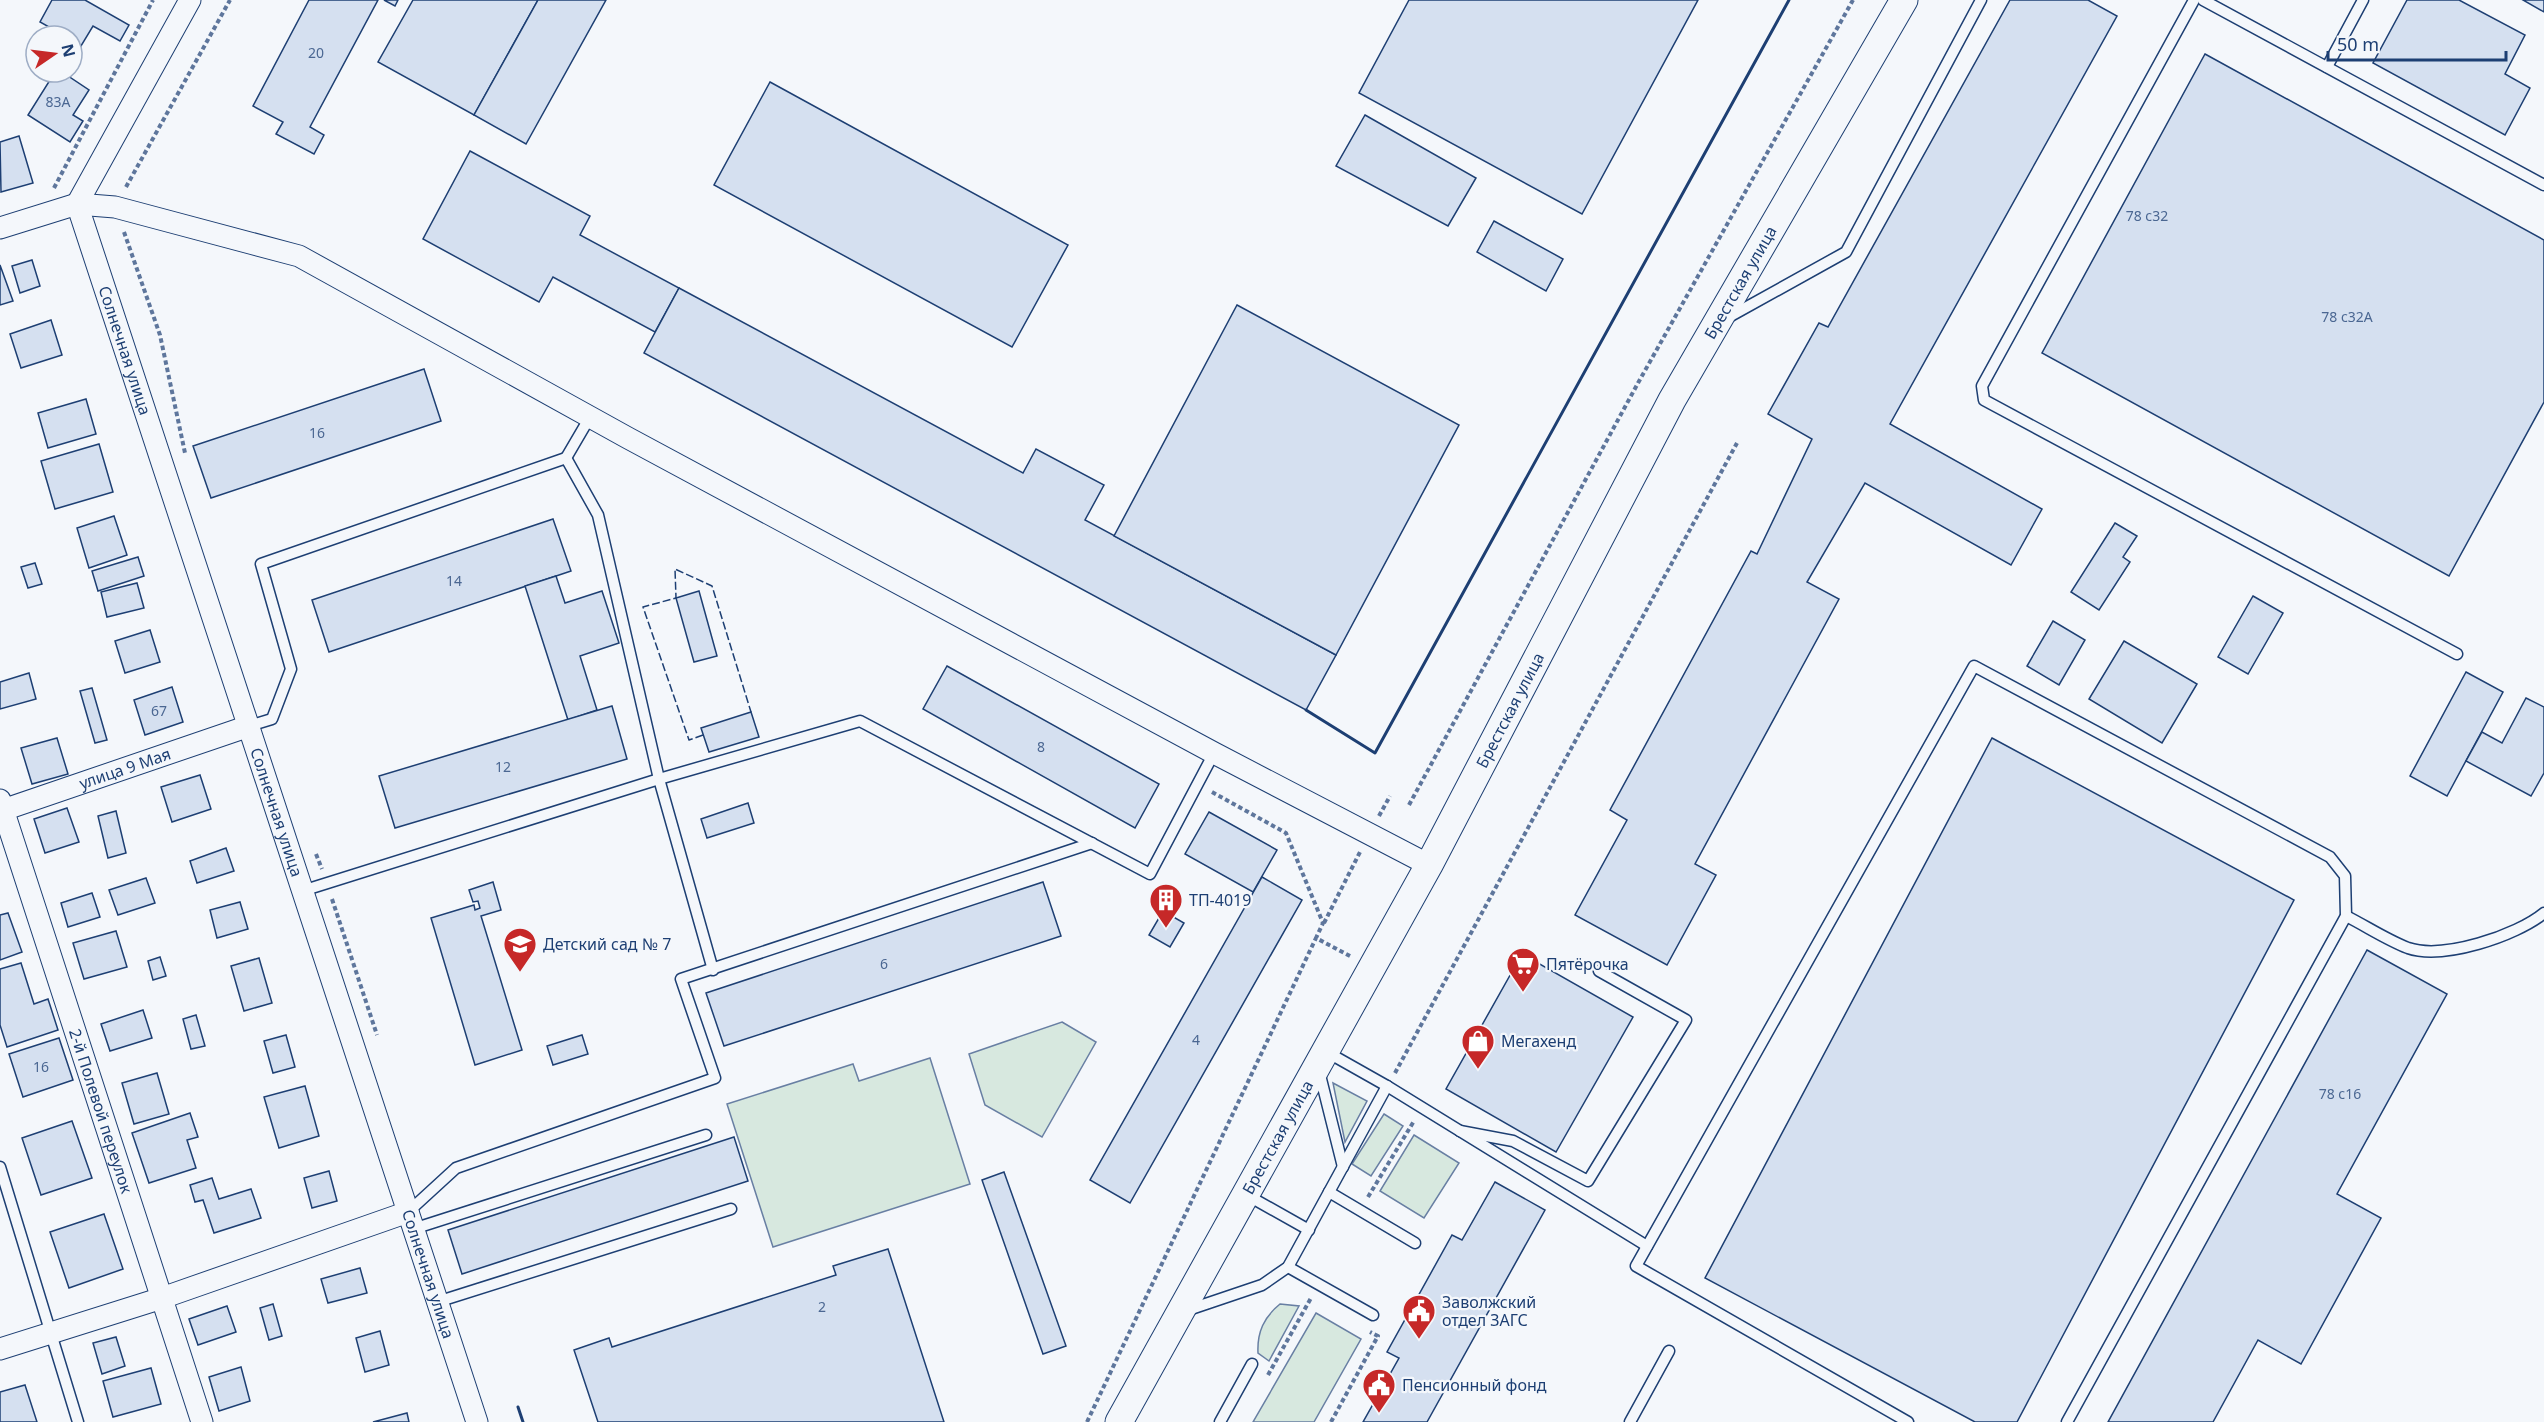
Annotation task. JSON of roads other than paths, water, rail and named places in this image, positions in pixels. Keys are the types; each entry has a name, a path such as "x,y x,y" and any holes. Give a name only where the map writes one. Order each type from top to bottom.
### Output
{"street":[{"path":"77,204 190,0"},
{"name":"Брестская улица","path":"1119,1422 1429,865 1672,400 1904,0"},
{"path":"0,228 77,204 115,207 299,256 590,417 1214,753 1429,865"},
{"name":"Солнечная улица","path":"77,204 477,1422"},
{"name":"улица 9 Мая","path":"1,807 249,726"},
{"name":"2-й Полевой переулок","path":"1,807 202,1422"},
{"path":"0,1350 411,1221"}],"lane":[{"path":"1716,324 1846,252 1981,0"},
{"path":"2194,0 1982,386 1984,400 2457,654"},
{"path":"2203,0 2544,185"},
{"path":"2327,67 2363,0"},
{"path":"249,726 272,719 291,669 261,564 566,459 590,417"},
{"path":"566,459 598,515 659,779 713,970"},
{"path":"1908,1422 1636,1266 1974,666 2330,857 2345,876 2346,916 2067,1422"},
{"path":"302,891 659,779 860,721 1150,874 1214,753"},
{"path":"411,1221 456,1168 715,1078 681,979 1092,843"},
{"path":"2346,916 2409,948 2437,951 2479,944 2544,913"},
{"path":"1460,1131 1513,1141 1588,1181 1686,1020 1599,971"},
{"path":"1321,1058 1387,1086 1647,1246"},
{"path":"1321,1058 1343,1167"},
{"path":"1179,1313 1262,1285 1288,1267 1387,1086"},
{"path":"411,1221 706,1135"},
{"path":"0,1167 78,1422"},
{"path":"1329,1192 1415,1244"},
{"path":"1245,1194 1309,1230"},
{"path":"437,1302 731,1209"},
{"path":"1288,1267 1373,1315"},
{"path":"1630,1422 1668,1351"},
{"path":"1221,1422 1252,1364"}],"place":[{"name":"ТП-4019","path":"1166,929"},
{"name":"Детский сад № 7","path":"520,973"},
{"name":"Пятёрочка","path":"1523,993"},
{"name":"Мегахенд","path":"1478,1070"},
{"name":"Заволжский отдел ЗАГС","path":"1419,1340"},
{"name":"Пенсионный фонд","path":"1379,1414"}]}
